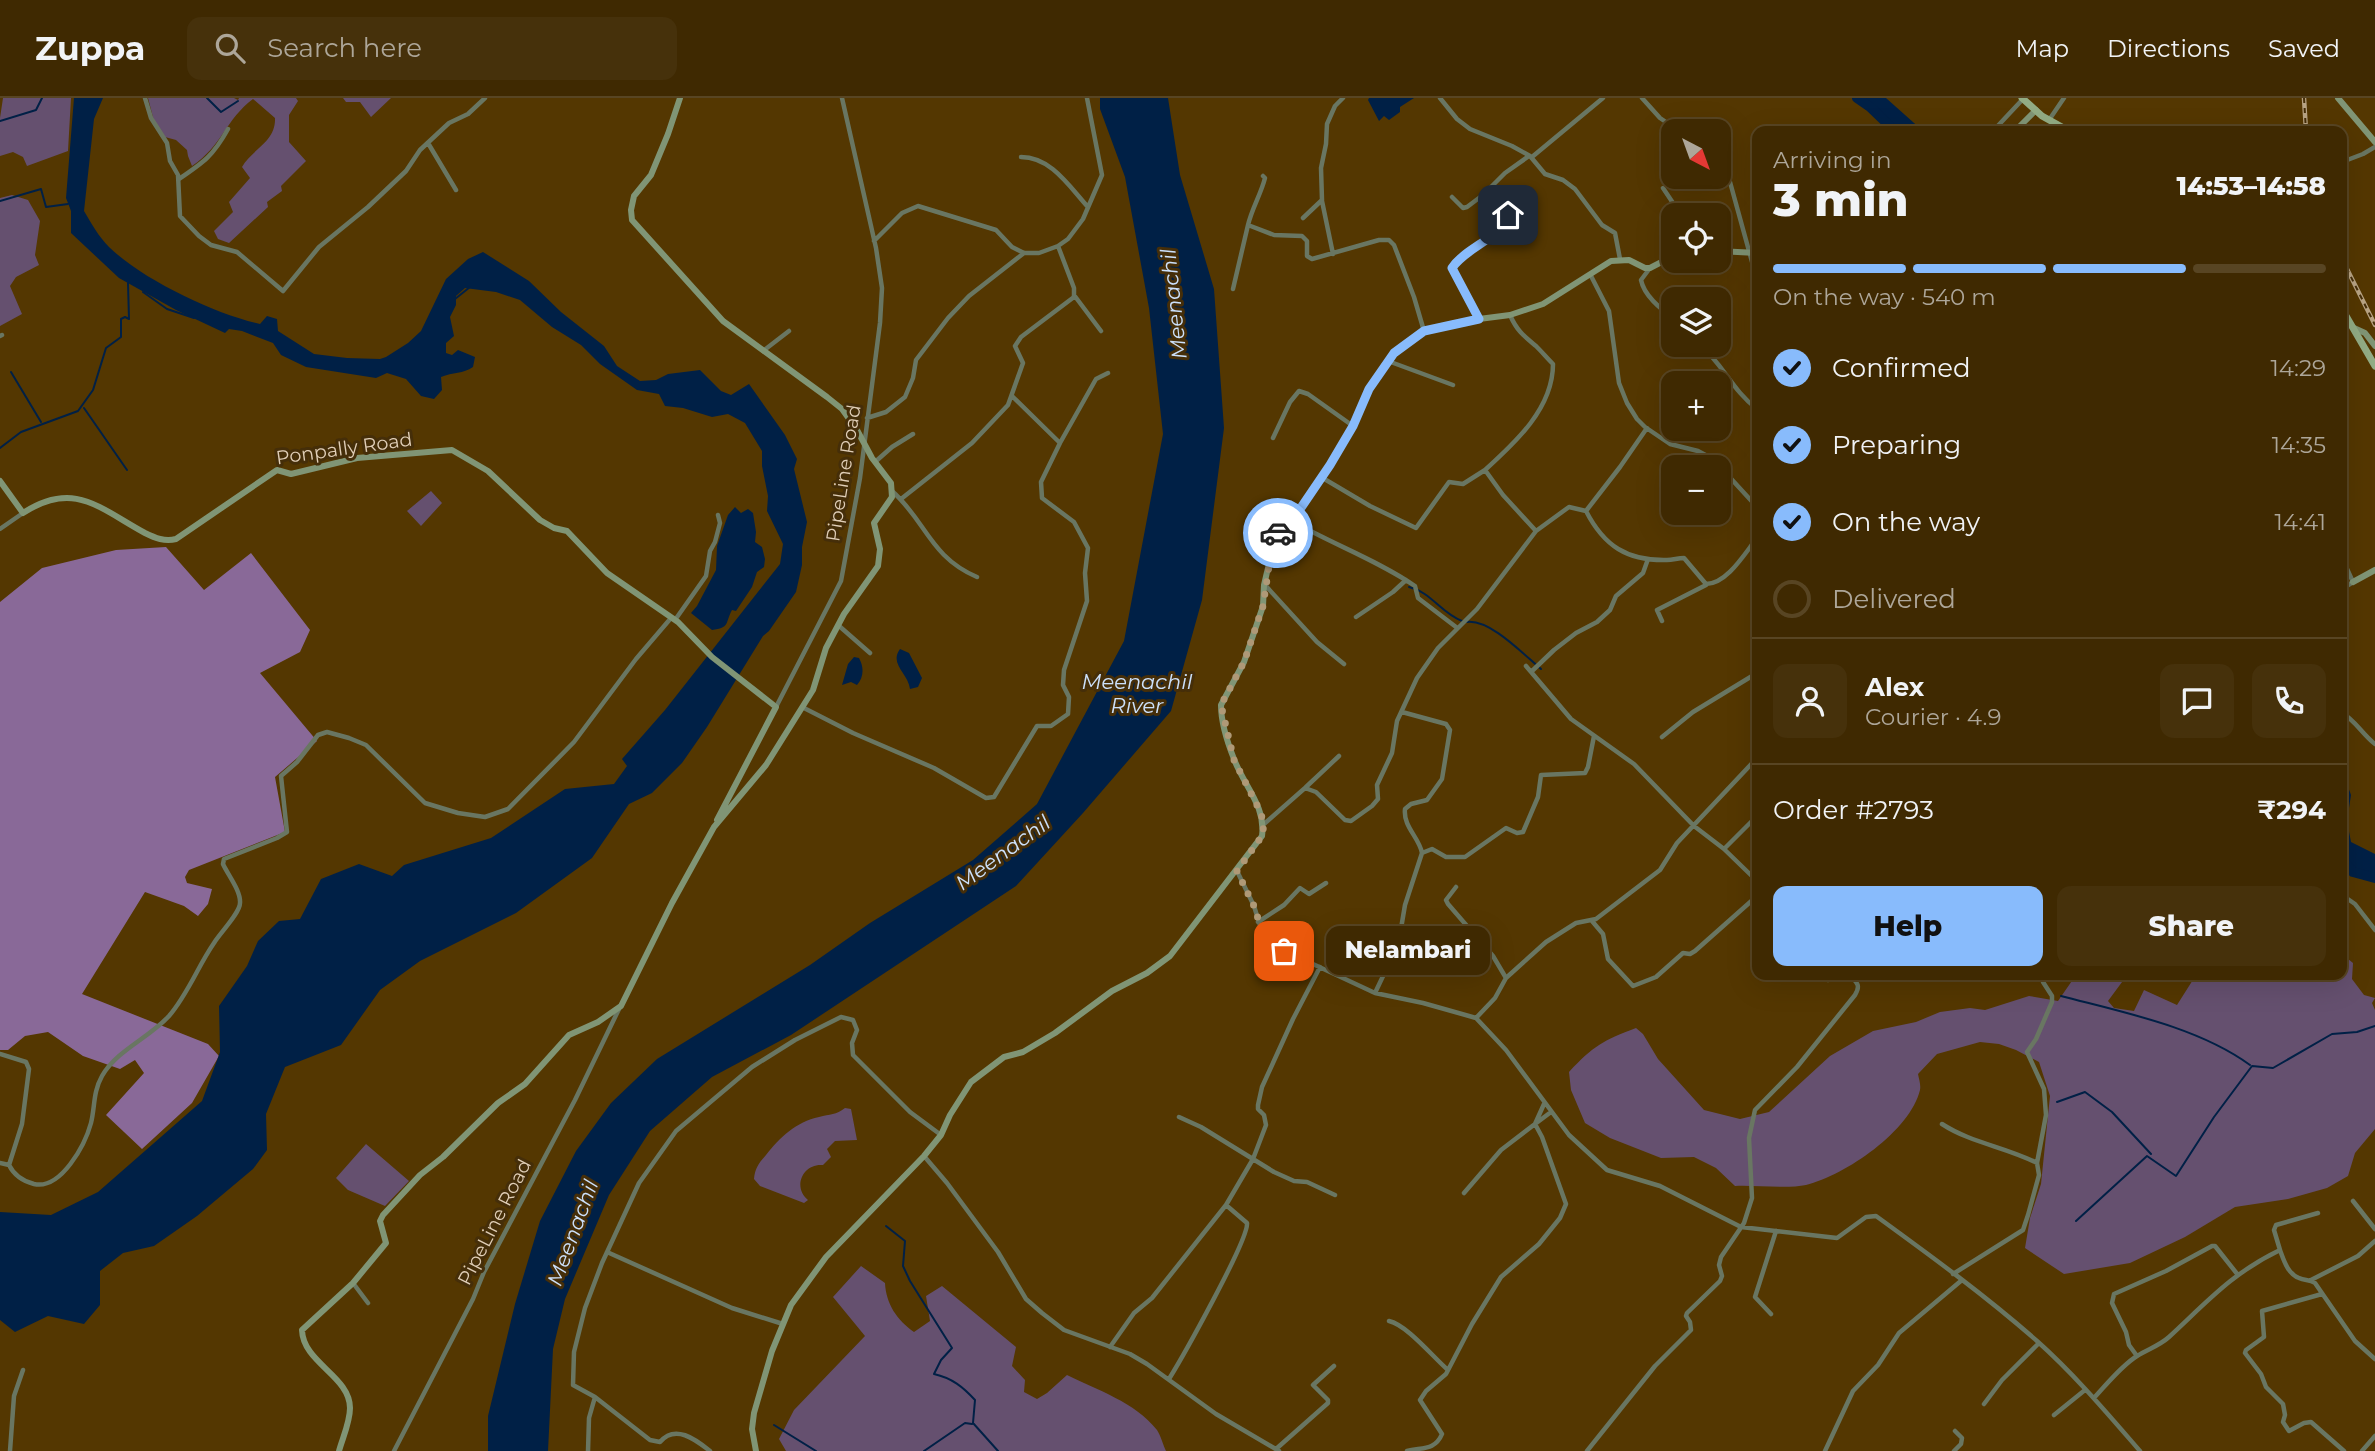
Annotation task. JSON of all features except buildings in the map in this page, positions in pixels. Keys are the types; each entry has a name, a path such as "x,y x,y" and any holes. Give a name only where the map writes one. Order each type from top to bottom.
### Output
{"main road":[{"path":"339,1451 350,1406 346,1392 307,1349 302,1340 302,1330 354,1283 387,1242 380,1221 420,1175 443,1157 498,1103 525,1084 569,1035 598,1022 621,1006 672,903 714,827 766,765 813,690 838,625 878,566 880,549 874,523 892,497 891,483 864,445 857,430 842,410 723,321 632,220 634,196 651,175 680,98"},
{"path":"2023,98 2060,126"},
{"path":"2338,98 2375,144"},
{"path":"2020,126 2036,110"},
{"path":"1731,252 1752,254"},
{"path":"756,1451 752,1429 754,1413 772,1352 791,1306 826,1257 924,1156 941,1135 971,1082 1004,1057 1023,1052 1055,1033 1112,991 1147,973 1170,956 1262,836 1264,824 1260,811 1234,760 1221,712 1224,696 1244,662 1263,606 1275,538 1292,521 1321,477 1353,426 1369,389 1387,361 1408,341 1424,331 1510,315 1543,304 1611,261 1620,259 1650,268 1661,262"},
{"path":"2347,317 2374,360"},
{"path":"2354,328 2365,333 2375,346"},
{"name":"Ponpally Road","path":"23,513 39,503 60,497 72,497 93,504 167,542 176,539 277,470 291,474 358,458 452,450 488,471 540,520 554,528 567,531 607,573 673,619 712,657 776,707"},
{"path":"0,481 23,513"},
{"path":"2353,582 2375,570"},
{"name":"PipeLine Road","path":"714,827 776,707"}],"street":[{"path":"145,98 151,118 167,144 170,161 179,179 180,216 211,245 237,252 283,290 318,247 368,207 449,123 468,114 485,98"},
{"name":"PipeLine Road","path":"776,707 841,581 864,445 881,311 882,288 874,241 842,98"},
{"path":"874,241 902,213 918,205 996,230 1012,247 1024,253 1039,253 1058,246 1068,239 1083,219 1102,175 1087,98"},
{"path":"1332,254 1322,200 1321,168 1329,114 1343,98"},
{"path":"1440,98 1457,119 1470,129 1531,156 1545,174 1563,180 1575,189 1602,225 1615,233 1620,259"},
{"path":"1452,197 1463,208 1467,207 1491,189 1505,173 1531,156 1603,98"},
{"path":"1642,98 1661,119"},
{"path":"1998,126 2023,98"},
{"path":"2049,120 2064,98"},
{"path":"2369,136 2375,128"},
{"path":"179,179 208,160 228,129"},
{"path":"428,143 456,190"},
{"path":"2347,160 2363,154 2375,144"},
{"path":"1021,157 1029,157 1048,165 1088,207"},
{"path":"1233,289 1253,206 1264,182 1263,176"},
{"path":"1731,186 1752,264"},
{"path":"1479,319 1452,268 1464,254 1506,222 1507,211 1491,189"},
{"path":"1303,218 1322,200"},
{"path":"1248,225 1274,235 1302,236 1307,241 1309,259 1379,240 1389,240 1394,245 1424,331"},
{"path":"901,499 972,443 1008,405 1023,363 1015,346 1021,337 1074,297 1074,288 1058,246"},
{"path":"867,418 886,412 905,397 913,378 916,360 948,318 970,296 1024,253"},
{"path":"1650,268 1641,284 1661,306"},
{"path":"1590,273 1609,311 1619,383 1627,403 1647,429 1670,444 1698,451 1713,459 1752,502"},
{"path":"1074,294 1101,331"},
{"path":"1321,477 1370,506 1416,528 1449,482 1463,484 1485,470 1511,446 1545,403 1553,373 1553,364 1538,347 1522,336 1510,315"},
{"path":"763,351 789,331"},
{"path":"1713,357 1736,391 1752,405"},
{"path":"1387,361 1453,384"},
{"path":"802,707 853,733 934,768 986,798 995,797 1037,726 1051,726 1068,714 1069,697 1063,685 1064,670 1087,601 1085,573 1088,548 1074,522 1042,498 1041,482 1096,379 1108,373"},
{"path":"1273,438 1290,402 1299,391 1308,394 1353,426"},
{"path":"1012,396 1060,443"},
{"path":"1586,511 1647,429"},
{"path":"875,462 913,434"},
{"path":"1485,470 1503,495 1536,531"},
{"path":"892,490 938,551 964,571 977,577"},
{"path":"1305,788 1316,792 1345,820 1351,821 1372,806 1378,799 1377,786 1392,753 1397,720 1417,678 1438,648 1485,598 1536,531 1569,507 1586,511 1611,546 1640,558 1684,558 1707,584"},
{"path":"0,529 23,513"},
{"path":"0,1054 26,1062 29,1069 22,1124 9,1165 13,1173 22,1180 45,1185 56,1180 66,1170 88,1132 92,1121 94,1094 102,1075 168,1017 186,994 211,946 239,909 241,900 223,864 224,859 287,832 281,776 297,762 318,735 327,732 366,745 425,803 458,813 485,817 508,809 574,742 636,659 673,619 706,576 720,523 718,515"},
{"path":"1292,521 1406,580 1415,586 1415,594 1456,627"},
{"path":"1662,621 1657,610 1707,584 1718,582 1752,544"},
{"path":"1531,672 1540,662 1610,610 1616,596 1643,573 1648,559"},
{"path":"2347,569 2353,582 2347,586"},
{"path":"1356,617 1406,580"},
{"path":"1265,585 1317,642 1344,664"},
{"path":"838,625 870,653"},
{"path":"1526,666 1571,719 1634,764 1694,826 1724,849 1752,876"},
{"path":"1662,737 1693,712 1752,676"},
{"path":"1375,993 1396,958 1405,905 1422,853 1421,845 1404,820 1405,809 1410,804 1427,800 1442,779 1450,730 1446,724 1402,712"},
{"path":"2347,716 2362,735 2375,744"},
{"path":"1422,853 1432,849 1446,857 1465,858 1506,828 1517,833 1523,832 1538,797 1541,775 1585,773 1594,736"},
{"path":"1264,824 1339,756"},
{"path":"1476,1018 1495,998 1506,978 1539,948 1566,928 1576,923 1592,921 1660,870 1677,843 1752,763"},
{"path":"1724,849 1752,821"},
{"path":"1237,871 1254,906 1263,934 1284,951 1375,993 1476,1018 1506,1050 1569,1135 1607,1170 1660,1186 1741,1227 1837,1238 1871,1215 1962,1280 2039,1343 2094,1398 2140,1451"},
{"path":"1258,922 1284,905 1300,888 1310,894 1326,883"},
{"path":"1455,887 1446,900 1448,904 1493,956 1506,978"},
{"path":"2347,898 2355,904 2375,930"},
{"path":"1592,921 1603,934 1608,959 1633,986 1656,976 1683,953 1690,954 1695,951 1752,900"},
{"path":"1110,1347 1134,1312 1153,1298 1226,1205 1253,1159 1266,1125 1264,1115 1258,1109 1262,1087 1320,967"},
{"path":"1587,1451 1655,1366 1691,1330 1687,1313 1720,1281 1721,1257 1741,1227 1752,1198 1749,1138 1755,1110 1797,1067 1855,995 1859,988 1854,980"},
{"path":"1954,1274 2022,1230 2039,1175 2037,1163 2046,1115 2044,1089 2027,1052 2036,1039 2052,1002 2044,980"},
{"name":"PipeLine Road","path":"394,1451 621,1006"},
{"path":"710,1451 686,1435 673,1432 660,1441 650,1440 595,1397 573,1385 574,1352 585,1308 607,1252 639,1183 677,1131 752,1067 841,1017 853,1020 857,1030 852,1043 853,1055 909,1112 941,1135"},
{"path":"1535,1124 1544,1103"},
{"path":"1464,1193 1501,1150 1550,1112"},
{"path":"1180,1117 1294,1181 1307,1182 1335,1195"},
{"path":"1406,1451 1429,1448 1440,1440 1442,1434 1420,1400 1448,1370 1501,1277 1539,1244 1560,1218 1566,1204 1535,1124"},
{"path":"1942,1124 1958,1135 2037,1163"},
{"path":"924,1156 998,1252 1026,1299 1064,1329 1130,1354 1216,1414 1278,1450 1328,1403 1313,1385 1334,1366"},
{"path":"0,1163 9,1165"},
{"path":"2353,1201 2375,1229"},
{"path":"1169,1379 1232,1264 1247,1231 1247,1223 1226,1205"},
{"path":"2318,1213 2276,1225 2274,1230 2289,1271 2296,1278 2311,1280 2358,1256 2375,1241"},
{"path":"1771,1314 1755,1297 1776,1231"},
{"path":"2137,1356 2129,1345 2112,1303 2114,1294 2213,1246 2238,1275"},
{"path":"2094,1398 2137,1356 2150,1351 2167,1338 2218,1289 2280,1250"},
{"path":"607,1252 732,1308 783,1324"},
{"path":"1825,1451 1853,1391 1878,1364 1899,1333 1962,1280"},
{"path":"2311,1280 2355,1341 2375,1359"},
{"path":"354,1283 368,1303"},
{"path":"2322,1294 2262,1311 2264,1337 2245,1353 2261,1374 2266,1387 2283,1404 2286,1415 2283,1422 2289,1431 2311,1422 2344,1451"},
{"path":"1389,1321 1396,1322 1409,1332 1448,1370"},
{"path":"1984,1404 2002,1380 2039,1343"},
{"path":"10,1451 14,1396 23,1370"},
{"path":"2054,1415 2085,1390"},
{"path":"588,1451 589,1418 595,1397"},
{"path":"1954,1451 1961,1444 1962,1438 1955,1431"},
{"path":"2362,1451 2375,1436"}],"shaded area":[{"path":"3,98 71,98 68,151 27,166 23,157 13,152 0,156"},
{"path":"148,98 296,98 298,101 289,115 289,142 306,161 281,186 282,191 267,202 268,207 229,243 218,239 214,231 233,212 229,202 250,178 242,167 268,139 275,118 253,99 236,115 210,150 192,166 187,150 176,140 165,137 154,121"},
{"path":"343,98 391,98 371,117 360,102 346,102"},
{"path":"12,195 28,200 40,221 35,255 39,265 16,277 10,286 22,314 0,326 0,198"},
{"path":"431,491 442,503 421,526 407,511"},
{"path":"166,547 204,590 251,553 310,630 300,652 260,673 317,741 275,777 285,832 189,870 185,877 187,883 212,889 208,904 198,916 184,906 145,892 82,994 208,1044 219,1056 192,1103 142,1149 106,1115 144,1073 135,1060 120,1069 83,1056 48,1032 25,1036 8,1050 0,1050 0,602 42,568 116,550"},
{"path":"2347,958 2353,963 2352,979 2364,995 2375,998 2372,1003 2375,1010 2375,1129 2355,1153 2348,1176 2327,1188 2288,1199 2235,1207 2185,1237 2130,1263 2064,1274 2025,1248 2030,1218 2041,1184 2050,1096 2039,1062 2016,1050 1999,1044 1980,1042 1937,1054 1918,1074 1920,1090 1914,1105 1904,1121 1890,1135 1839,1172 1799,1186 1735,1186 1716,1168 1694,1157 1661,1158 1610,1138 1585,1123 1571,1090 1569,1072 1585,1056 1607,1040 1636,1028 1643,1034 1658,1059 1704,1110 1740,1119 1769,1112 1830,1056 1873,1031 1916,1022 1940,1012 1970,1008 1985,1010 2029,996 2058,1001 2073,980 2124,980 2108,1001 2114,1008 2134,1011 2144,990 2177,1005 2193,980 2347,980"},
{"path":"845,1108 851,1109 857,1140 835,1141 827,1149 831,1157 823,1165 816,1165 805,1172 800,1183 803,1195 808,1200 804,1203 760,1186 754,1179 761,1161 789,1131 811,1119"},
{"path":"366,1144 409,1181 385,1206 348,1190 336,1178"},
{"path":"861,1266 885,1283 894,1311 914,1332 930,1321 926,1296 942,1286 1016,1347 1012,1366 1025,1380 1024,1392 1037,1399 1067,1375 1138,1412 1157,1430 1166,1451 786,1451 779,1439 794,1410 865,1336 833,1297"}],"water":[{"path":"74,98 103,98 94,119 84,211 109,247 160,283 201,304 242,319 260,324 267,316 277,319 278,331 314,354 380,359 408,343 421,331 446,279 468,259 483,252 529,281 561,312 604,346 617,366 640,381 700,370 721,391 731,395 749,384 785,435 797,459 794,469 807,522 796,592 763,636 682,763 652,793 629,804 592,858 516,913 420,961 380,990 341,1045 285,1067 266,1114 267,1150 253,1169 197,1216 154,1246 123,1253 100,1271 100,1305 84,1324 48,1316 15,1332 0,1320 0,1212 51,1215 98,1192 202,1101 220,1052 219,1006 247,966 258,941 279,921 300,919 321,879 359,864 392,876 404,865 491,838 565,789 614,784 627,766 622,759 665,710 780,564 783,544 767,511 768,496 762,451 745,423 728,414 712,417 683,408 665,406 659,394 637,390 520,300 496,292 465,288 456,296 456,305 450,317 454,336 446,343 446,353 452,355 458,350 475,357 473,367 441,377 442,390 434,399 421,396 406,379 387,373 376,378 306,367 281,355 273,343 242,331 229,329 225,333 176,310 119,278 71,233 71,211 66,198"},
{"name":"Meenachil River","path":"1100,98 1168,98 1180,175 1214,289 1224,428 1202,600 1171,711 1016,886 791,1035 712,1077 650,1131 609,1195 565,1299 553,1349 548,1451 488,1451 488,1416 515,1304 540,1221 576,1151 611,1103 657,1059 973,860 1037,804 1124,641 1163,434 1149,308 1125,177 1100,109"},
{"path":"1369,98 1414,98 1400,107 1400,112 1389,120 1384,116 1379,121"},
{"path":"1855,98 1886,98 1917,126 1890,126 1870,107"},
{"path":"735,507 741,513 748,509 753,513 755,542 762,547 764,567 757,572 752,587 736,611 732,610 726,624 722,628 712,630 691,613 716,570 717,546 728,515"},
{"path":"900,649 909,653 922,678 918,687 910,689 898,664 897,654"},
{"path":"854,657 859,658 862,665 861,679 857,685 851,682 842,685 848,664"},
{"path":"2347,784 2351,795 2347,821"},
{"path":"2347,821 2351,842 2375,854 2375,877 2347,869"}],"waterway":[{"path":"0,121 36,110 42,98"},
{"path":"207,98 221,112 238,101"},
{"name":"Meenachil","path":"1857,98 1890,126"},
{"path":"0,201 41,189 46,207 68,204"},
{"path":"0,448 21,432 78,411 93,390 106,348 121,337 121,319 129,319 128,283"},
{"path":"455,299 470,287"},
{"path":"143,292 167,309 194,318"},
{"path":"11,372 41,422"},
{"path":"84,408 127,470"},
{"path":"1409,587 1424,593 1462,621"},
{"path":"1467,622 1486,626 1496,632 1541,669"},
{"name":"Meenachil","path":"2347,865 2353,872 2375,878"},
{"path":"2061,996 2159,1022 2207,1040 2250,1065"},
{"path":"2076,1221 2147,1156 2176,1176 2214,1117 2252,1066 2273,1068 2332,1034 2357,1032 2375,1026"},
{"path":"2057,1102 2085,1092 2112,1112 2151,1154"},
{"path":"886,1226 905,1241 903,1266 952,1348 941,1360 934,1374 957,1384 975,1400 973,1423 998,1451"},
{"path":"924,1451 965,1423 972,1424"},
{"path":"774,1425 816,1451"}],"railway":[{"path":"2304,98 2306,126"},
{"path":"2347,269 2375,325"}],"way so far":[{"path":"1278,533 1272,547 1263,606 1244,662 1224,696 1221,712 1234,760 1250,789 1264,824 1262,836 1237,871 1254,906 1263,934 1284,951"}],"place":[{"name":"Nelambari","path":"1284,951"}],"route":[{"path":"1278,533 1292,521 1330,465 1353,426 1369,389 1394,353 1424,331 1479,319 1452,268 1459,258 1500,229 1508,215"}]}
